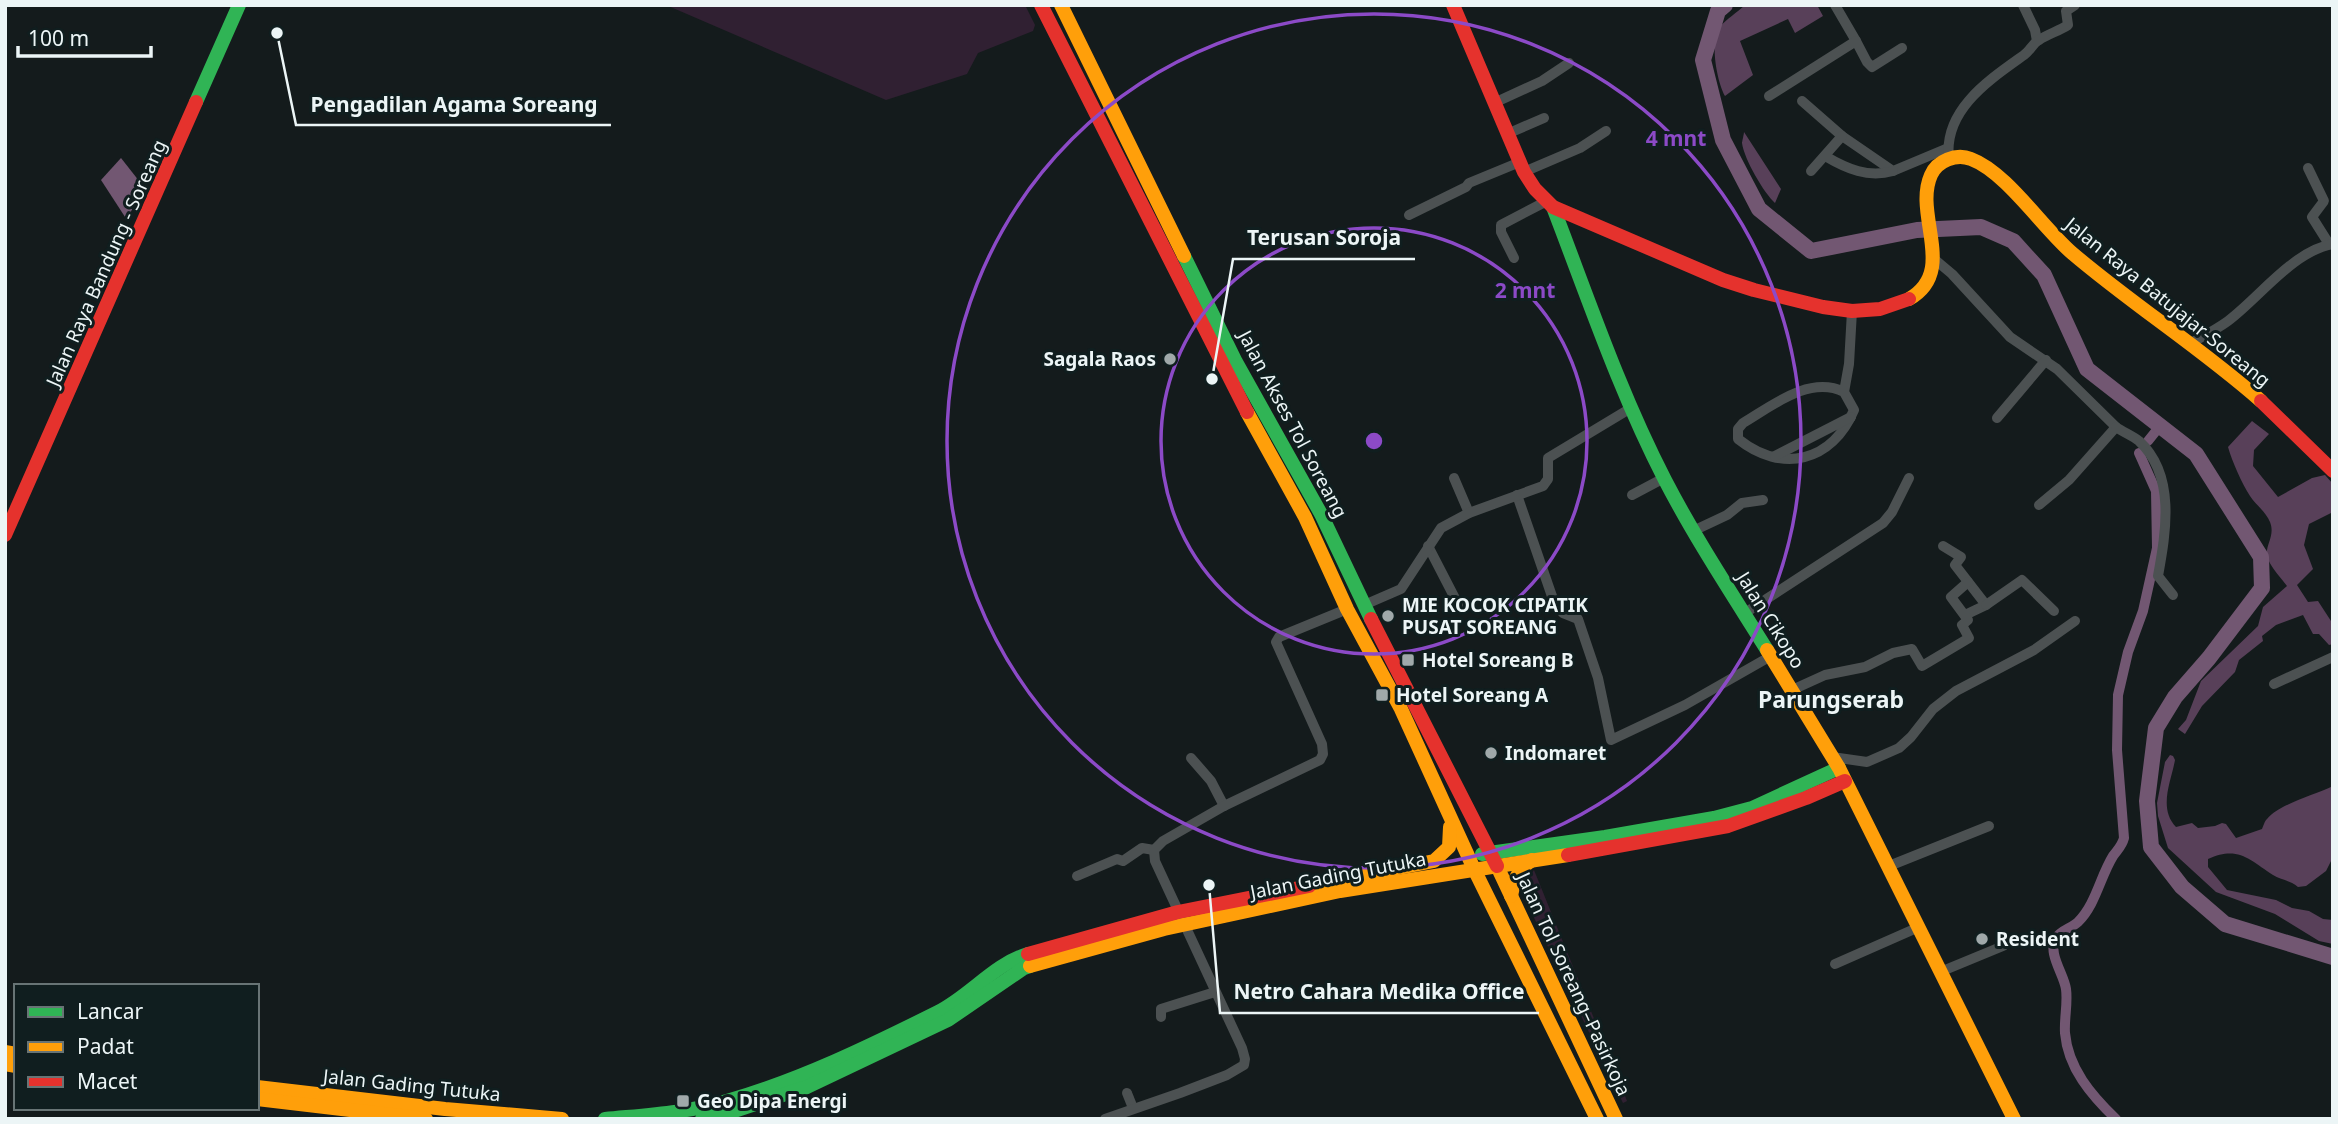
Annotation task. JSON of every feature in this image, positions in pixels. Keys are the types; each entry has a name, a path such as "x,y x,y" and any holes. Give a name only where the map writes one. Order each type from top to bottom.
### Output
{"main road":[{"name":"Jalan Raya Bandung - Soreang","path":"5,516 230,5"},
{"name":"Jalan Raya Bandung - Soreang","path":"5,536 239,5"},
{"name":"Jalan Akses Tol Soreang","path":"1041,5 1190,285 1324,512 1462,800 1497,866"},
{"name":"Jalan Akses Tol Soreang","path":"1041,5 1043,22 1102,144 1225,386 1282,479 1340,612 1385,693 1433,797 1448,812"},
{"name":"Jalan Akses Tol Soreang","path":"1060,5 1190,285 1230,380 1396,699 1471,863"},
{"name":"Jalan Akses Tol Soreang","path":"1067,5 1242,356 1472,799 1476,822"},
{"path":"1453,5 1522,167 1549,204 1746,288 1852,311 1886,307 1915,295 1928,282 1933,255 1927,188 1934,170 1948,154"},
{"name":"Jalan Raya Batujajar-Soreang","path":"1948,154 1983,164 2056,239 2095,273 2246,387 2333,471"},
{"name":"Jalan Cikopo","path":"1549,204 1631,408 1664,478 1693,531 1839,769 2014,1119"},
{"name":"Jalan Gading Tutuka","path":"702,1119 807,1087 948,1020 1024,968 1106,944 1471,863 1490,852 1605,837 1714,818 1752,808 1839,769"},
{"name":"Jalan Gading Tutuka","path":"1471,863 1497,866 1728,825 1806,798 1839,769"},
{"name":"Jalan Gading Tutuka","path":"605,1119 673,1112 725,1102 803,1076 942,1010 1011,961 1178,912 1434,861 1448,851 1452,841 1448,812"},
{"path":"1511,895 1516,876 1524,865 1532,860"},
{"name":"Jalan Tol Soreang–Pasirkoja","path":"1471,863 1597,1119"},
{"name":"Jalan Tol Soreang–Pasirkoja","path":"1497,866 1616,1119"},
{"name":"Jalan Gading Tutuka","path":"259,1087 426,1119"},
{"name":"Jalan Gading Tutuka","path":"259,1099 445,1109 562,1119"}],"street":[{"path":"1835,5 1872,67 1902,48"},
{"path":"2023,5 2035,30 2037,41"},
{"path":"1825,156 1840,165 1871,175 1948,154 1953,122 1964,106 2008,66 2028,53 2037,41 2068,25 2066,11 2075,5"},
{"path":"1769,96 1856,41"},
{"path":"1494,103 1542,81 1569,63"},
{"path":"1802,101 1842,136 1893,171"},
{"path":"1507,134 1544,118"},
{"path":"1409,215 1466,187 1469,183 1580,148 1606,131"},
{"path":"1811,171 1842,136"},
{"path":"2191,343 2228,321 2289,267 2331,244 2312,217 2324,201 2308,168"},
{"path":"1514,258 1501,232 1501,225 1549,204"},
{"path":"1933,255 2010,337 2046,360 2116,428 2139,441 2155,463 2163,480 2165,537 2158,576 2173,595"},
{"path":"1844,392 1849,364 1852,311"},
{"path":"1997,418 2046,360"},
{"path":"1831,386 1844,392 1854,410 1851,417 1834,441 1806,458 1775,456 1749,448 1738,439 1738,429 1743,423 1790,396 1812,387 1831,386"},
{"path":"1371,602 1398,592 1441,528 1469,513 1543,486 1546,483 1547,463 1552,455 1631,408"},
{"path":"1775,456 1851,417"},
{"path":"2039,505 2069,480 2116,428"},
{"path":"1454,478 1469,513"},
{"path":"1632,495 1664,478"},
{"path":"1745,613 1883,523 1892,512 1909,478"},
{"path":"1517,495 1554,602 1563,613 1578,619 1598,678 1611,740 1685,705 1771,656"},
{"path":"1693,531 1727,515 1742,503 1763,500"},
{"path":"1428,546 1460,608"},
{"path":"1943,546 1961,557 1955,565 1986,605"},
{"path":"1965,615 1986,605 2022,580 2054,611"},
{"path":"1792,690 1825,675 1865,667 1894,653 1912,649 1922,666 1969,638 1962,625 1968,621 1951,597 1968,582"},
{"path":"1154,850 1163,841 1224,806 1320,760 1323,754 1322,744 1276,642 1279,638 1340,612"},
{"path":"1839,769 1867,762 1899,748 1933,709 1956,691 2034,650 2075,621"},
{"path":"2274,684 2333,657"},
{"path":"1191,758 1211,781 1224,806"},
{"path":"1889,866 1989,826"},
{"path":"1077,876 1117,859 1123,860 1142,848 1154,850"},
{"path":"1109,1118 1227,1075 1244,1065 1245,1055 1155,861 1154,850"},
{"path":"1835,964 1919,928"},
{"path":"1940,972 2003,946"},
{"path":"1161,1017 1161,1009 1215,992"},
{"path":"1127,1093 1133,1108"}],"shaded area":[{"path":"666,5 1025,5 1035,25 1033,31 978,53 967,74 886,100"},
{"path":"1745,5 1817,5 1823,16 1795,33 1788,19 1740,41 1753,75 1725,96 1715,61 1715,41 1720,27"},
{"path":"1744,132 1781,189 1775,203 1760,184 1746,158 1742,143"},
{"path":"121,158 143,186 127,220 101,180"},
{"path":"2252,421 2269,434 2254,450 2253,466 2278,497 2312,478 2325,475 2333,484 2333,512 2309,524 2304,545 2313,569 2297,585 2308,602 2318,601 2331,621 2333,620 2333,644 2329,645 2319,634 2313,634 2303,615 2276,625 2262,636 2263,641 2239,660 2235,672 2202,706 2185,734 2178,729 2186,720 2201,681 2258,626 2263,607 2287,586 2268,559 2267,550 2272,532 2270,522 2247,491 2228,447"},
{"path":"2170,755 2175,760 2167,803 2171,820 2176,827 2192,823 2198,828 2222,823 2226,824 2236,838 2262,829 2266,820 2280,809 2333,786 2333,857 2326,871 2306,886 2298,887 2236,854 2228,853 2208,859 2208,867 2227,890 2276,900 2292,908 2309,911 2323,919 2333,920 2333,944 2319,941 2275,914 2216,892 2168,848 2158,816 2157,803 2165,762"},
{"path":"1534,870 1627,1101 1623,1103 1526,901 1523,885"}],"waterway":[{"path":"1725,5 1718,11 1703,60 1723,140 1759,209 1811,251 1917,230 1981,227 2013,241 2044,275 2087,369 2196,454 2261,557 2262,588 2209,658 2175,697 2156,728 2147,801 2151,847 2182,887 2225,924 2333,957"},
{"path":"2148,441 2160,426"},
{"path":"2116,1119 2082,1080 2071,1058 2065,1033 2066,989 2053,950 2058,935 2084,915 2124,838 2117,750 2118,695 2128,652 2143,611 2157,548 2156,491 2139,453"}],"traffic: fast":[{"path":"196,102 239,5"},
{"path":"1553,207 1605,345 1649,447 1689,523 1767,650"},
{"path":"1184,256 1236,362 1321,514 1371,619"},
{"path":"1482,854 1714,818 1752,808 1839,768"},
{"path":"605,1119 697,1108 754,1093 808,1073 938,1012 1004,965 1028,954"},
{"path":"702,1119 807,1087 948,1020 1030,966"}],"traffic: slow":[{"path":"1061,5 1184,256"},
{"path":"1909,299 1923,287 1931,273 1933,258 1927,207 1931,175 1938,166 1948,160 1965,157 1997,176 2072,253 2261,401"},
{"path":"1247,412 1305,517 1347,609 1401,709 1474,869"},
{"path":"1767,650 1839,768 2014,1119"},
{"path":"1309,886 1434,861 1449,847 1450,827"},
{"path":"1030,966 1164,929 1340,891 1568,855"},
{"path":"1511,896 1517,875 1532,860"},
{"path":"1497,866 1616,1119"},
{"path":"1474,869 1597,1119"},
{"path":"5,1052 14,1054"},
{"path":"5,1064 14,1066"},
{"path":"259,1087 445,1109 562,1119"},
{"path":"259,1099 426,1119"}],"traffic: jam":[{"path":"1041,5 1247,412"},
{"path":"1453,5 1524,172 1535,189 1553,207 1723,280 1754,290 1823,307 1852,311 1880,309 1909,299"},
{"path":"5,535 196,102"},
{"path":"2261,401 2333,471"},
{"path":"1371,619 1497,866"},
{"path":"1568,855 1728,826 1845,781"},
{"path":"1028,954 1178,912 1309,886"}],"place":[{"name":"Pengadilan Agama Soreang","path":"277,33"},
{"name":"Sagala Raos","path":"1170,359"},
{"name":"Terusan Soroja","path":"1212,379"},
{"name":"MIE KOCOK CIPATIK PUSAT SOREANG","path":"1388,616"},
{"name":"Hotel Soreang B","path":"1408,660"},
{"name":"Hotel Soreang A","path":"1382,695"},
{"name":"Indomaret","path":"1491,753"},
{"name":"Netro Cahara Medika Office","path":"1209,885"},
{"name":"Resident","path":"1982,939"},
{"name":"Geo Dipa Energi","path":"683,1101"}],"district":[{"name":"Parungserab","path":"1831,700"}]}
